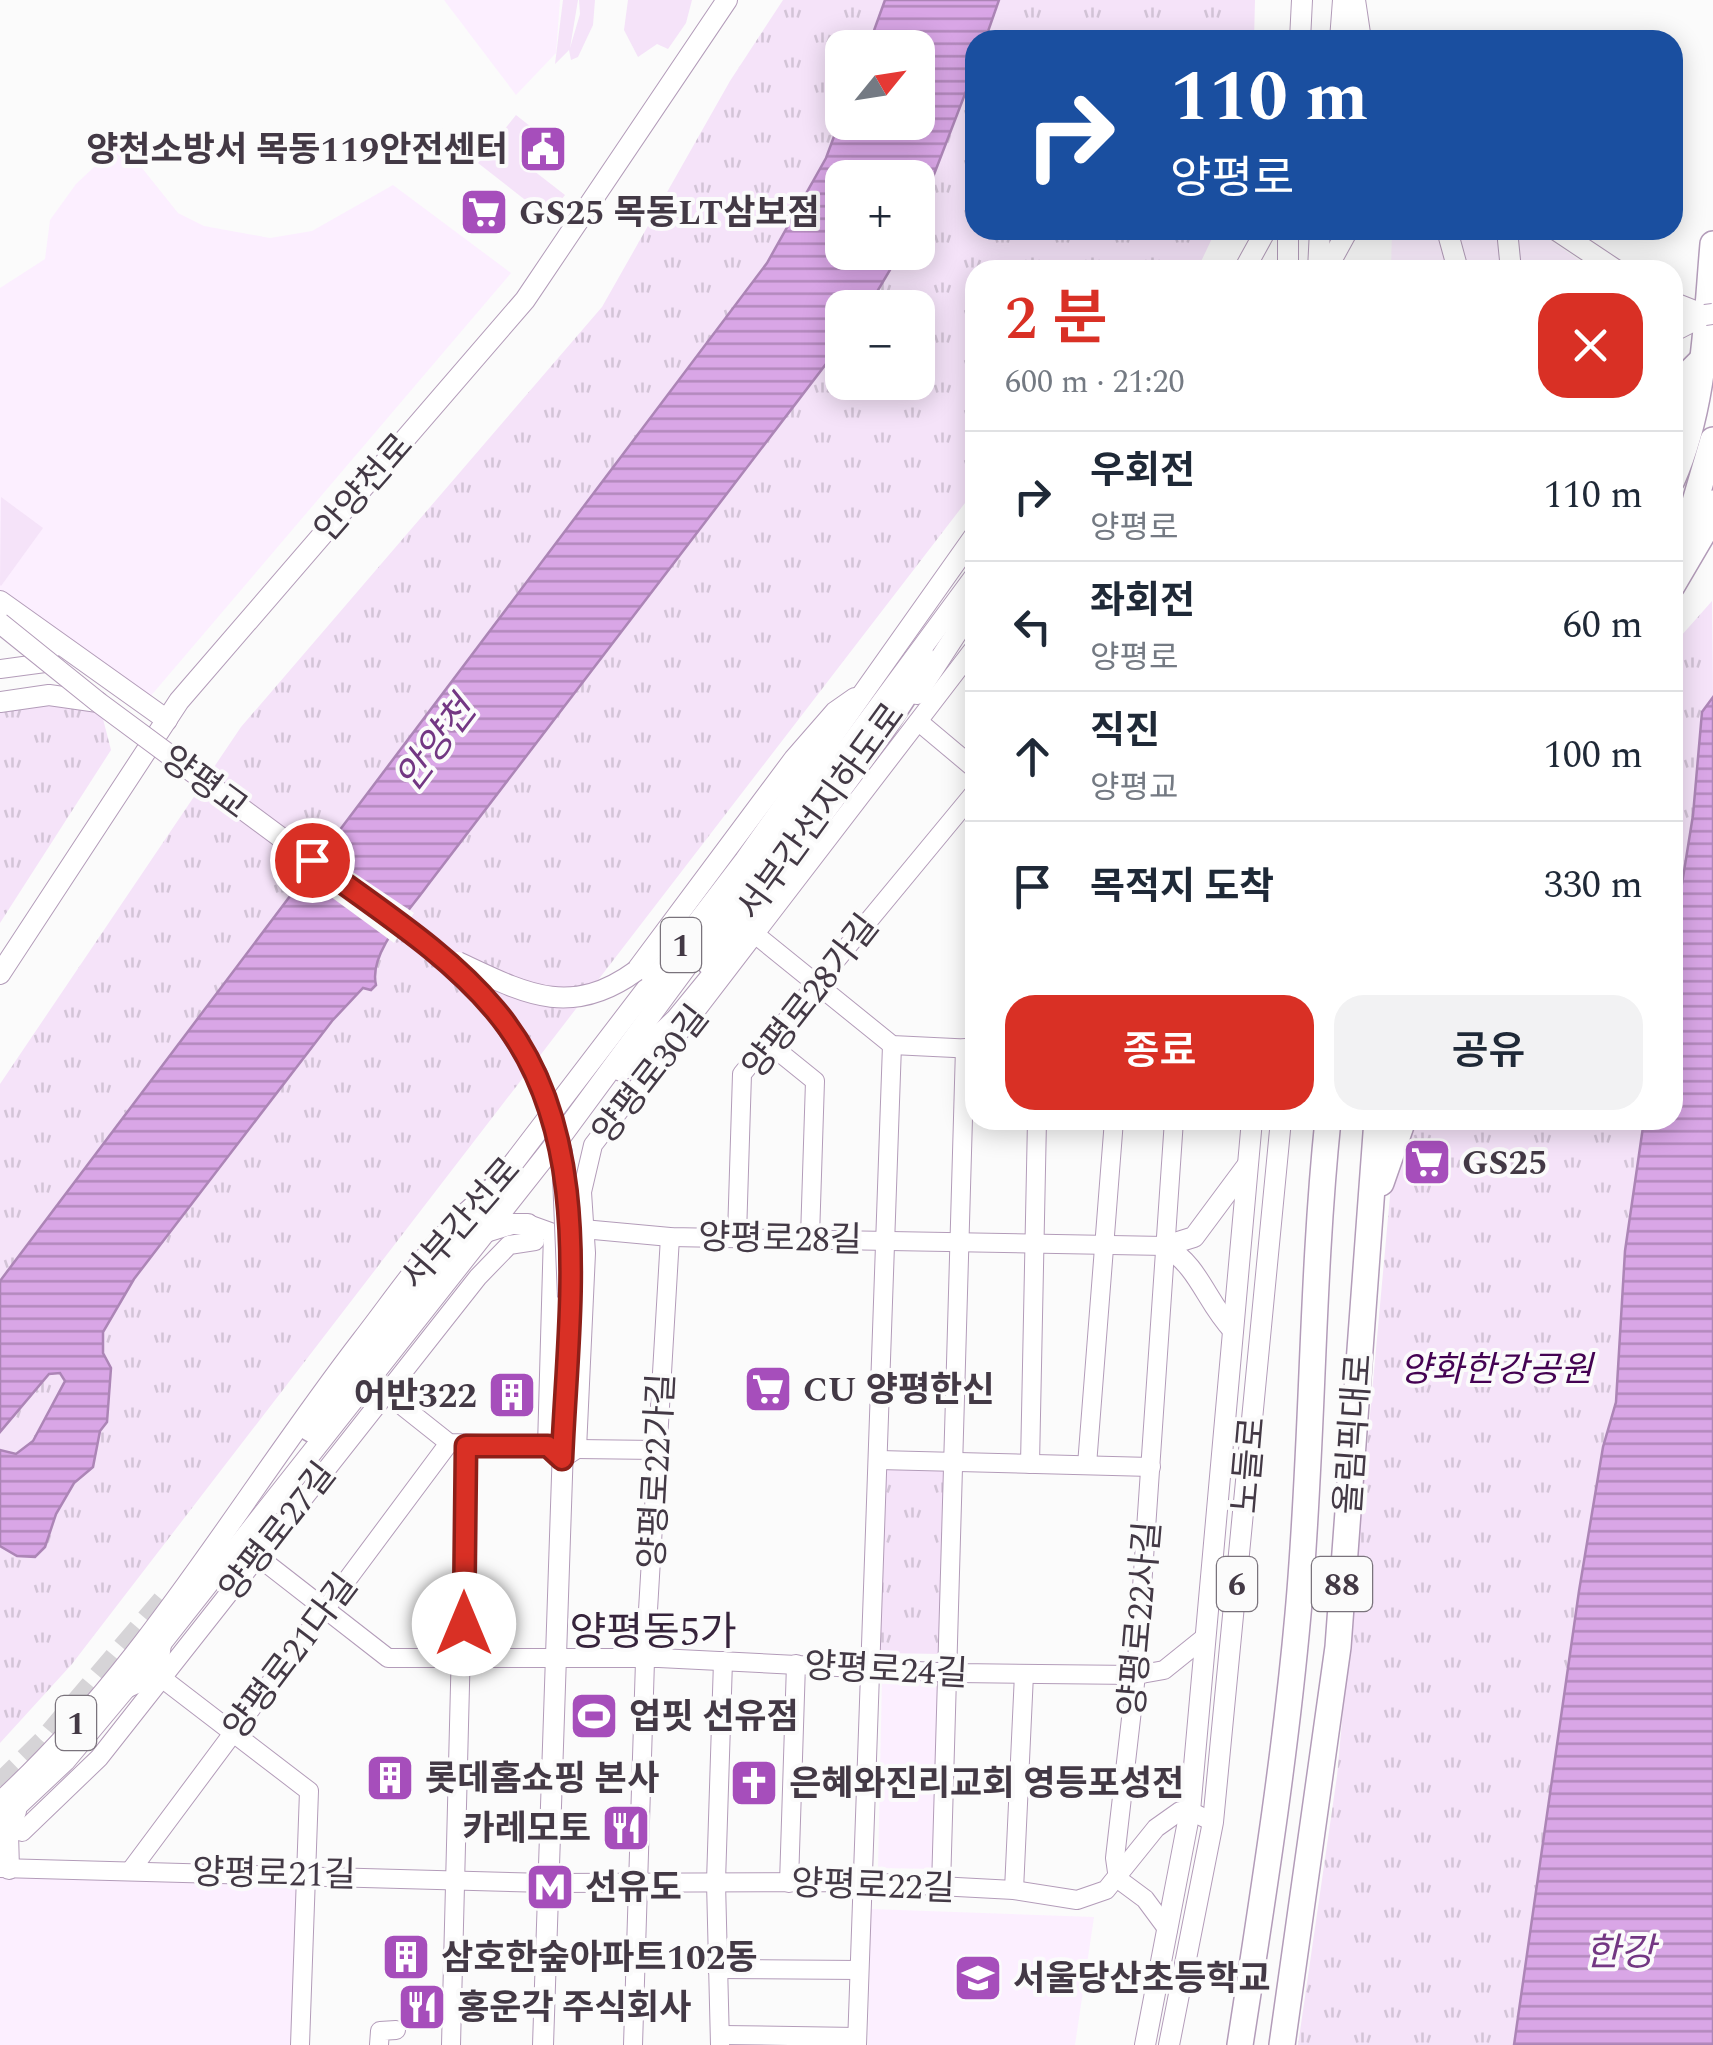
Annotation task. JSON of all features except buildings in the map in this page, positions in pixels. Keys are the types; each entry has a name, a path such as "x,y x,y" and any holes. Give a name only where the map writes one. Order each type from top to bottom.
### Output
{"highway":[{"path":"1683,448 1703,359 1713,244"},
{"path":"1683,382 1703,359"},
{"path":"1683,529 1690,519 1713,440"},
{"path":"1683,568 1704,533 1713,503"},
{"name":"서부간선지하도로","path":"710,963 924,665"},
{"name":"올림픽대로","path":"1240,2045 1280,1777 1298,1611 1327,1130"},
{"name":"올림픽대로","path":"1282,2045 1338,1647 1376,1130"},
{"path":"1370,1216 1400,1130"},
{"path":"311,1429 482,1212 492,1191"}],"main road":[{"name":"안양천로","path":"0,974 167,720 214,656 525,300 727,0"},
{"path":"1300,30 1302,0"},
{"path":"1330,30 1332,0"},
{"path":"1341,30 1343,0"},
{"path":"1355,0 1359,30"},
{"path":"1571,240 1601,260"},
{"path":"1683,306 1709,314"},
{"path":"1683,312 1709,314"},
{"path":"1683,318 1709,314"},
{"path":"1683,327 1709,314"},
{"name":"서부간선로","path":"5,1811 146,1639 312,1404 421,1264 492,1191 734,874 965,549"},
{"name":"서부간선로","path":"5,1811 126,1688 257,1523 578,1115 906,669 924,665 965,593"},
{"path":"0,601 167,720"},
{"path":"924,665 965,617"},
{"name":"양평교","path":"0,623 98,702 434,951 495,1009 536,1074 557,1134 566,1182 568,1297 543,2045"},
{"path":"434,951 510,986 551,998 573,1000 594,994 636,971 794,759 835,712 861,694"},
{"path":"0,702 49,695 98,702"},
{"name":"노들로","path":"1145,2045 1190,1810 1251,1130"},
{"name":"노들로","path":"1170,2045 1213,1822 1280,1130"},
{"path":"1165,1246 1194,1237 1248,1166"},
{"path":"521,1187 518,1202 532,1233"},
{"path":"484,1233 512,1224 532,1233"},
{"path":"1165,1246 1192,1265 1212,1308 1233,1330"},
{"path":"223,1565 242,1556 257,1556 252,1542 257,1523"},
{"path":"126,1688 148,1677 163,1679 158,1666 161,1644"},
{"path":"5,1811 5,1868"},
{"path":"1134,2045 1155,1994"}],"street":[{"path":"0,669 45,663 51,650 47,634"},
{"name":"양평로30길","path":"562,1451 586,1252 584,1170 593,1145 965,660"},
{"path":"919,722 965,761"},
{"name":"양평로28가길","path":"737,1235 740,1081 965,804"},
{"path":"756,935 892,1045 965,1048"},
{"path":"768,1043 815,1081 810,1237"},
{"path":"723,1661 716,1882 721,2040 857,2041 892,1045"},
{"path":"941,1888 965,1130"},
{"path":"1030,1464 1037,1130"},
{"path":"1087,1466 1113,1130"},
{"name":"양평로22사길","path":"1118,1880 1115,1858 1136,1675 1173,1130"},
{"name":"양평로28길","path":"532,1233 583,1228 670,1238 737,1235 1165,1246"},
{"name":"양평로27길","path":"22,1832 99,1758 386,1393 508,1245 532,1233"},
{"path":"553,1233 562,1451"},
{"name":"양평로22가길","path":"633,2045 645,1661 670,1238"},
{"path":"386,1393 457,1444 562,1451 658,1450"},
{"path":"452,2045 464,1658 457,1444"},
{"name":"양평로21다길","path":"131,1870 325,1609 457,1444"},
{"path":"879,1460 1151,1467"},
{"name":"양평로24길","path":"257,1556 388,1658 723,1661 948,1672 1136,1675 1164,1670 1205,1637"},
{"path":"789,1882 796,1664"},
{"path":"1014,1890 1024,1674"},
{"path":"163,1679 309,1791 300,2045"},
{"path":"1168,1930 1145,1899 1118,1880 1156,1828 1170,1816 1190,1810 1213,1822"},
{"name":"양평로21길","path":"5,1868 548,1883"},
{"name":"양평로22길","path":"548,1883 862,1882 1014,1890 1077,1900 1092,1898 1118,1880"},
{"path":"717,1969 860,1970"},
{"path":"380,2045 380,2031 396,2030"}],"shaded area":[{"path":"444,0 560,0 556,53 516,95"},
{"path":"131,146 134,158 178,213 204,226 270,238 312,231 393,185 511,273 149,698 0,602 0,288 45,259 50,220 76,184 110,152"},
{"path":"1392,240 1550,240 1579,260 1391,260"},
{"path":"882,1677 940,1679 936,1869 878,1868"},
{"path":"0,1868 306,1874 300,2045 0,2045"},
{"name":"서울당산초등학교","path":"871,1909 1094,1917 1075,2045 868,2045"}],"green space":[{"path":"563,0 578,0 570,48 580,14 579,0 595,0 593,25 578,57 571,60 569,50 555,64"},
{"path":"628,0 692,0 686,23 668,49 657,44 638,57 624,30"},
{"path":"783,0 1255,0 1254,30 965,30 965,240 1211,240 1202,260 965,260 965,503 72,1664 0,1743 0,1084 241,727 602,307 730,81"},
{"path":"516,115 540,134 520,160 565,195 547,217 478,163"},
{"path":"1,497 43,528 1,586 0,585"},
{"path":"1712,601 1713,697 1702,712 1683,878 1683,634"},
{"path":"22,705 70,705 102,715 111,750 0,923 0,712"},
{"name":"양화한강공원","path":"1406,1130 1643,1130 1625,1251 1616,1402 1556,1754 1514,2045 1298,2045 1337,1776 1393,1163"},
{"path":"879,1467 944,1468 942,1654 877,1653"}],"water":[{"name":"안양천","path":"885,0 999,0 988,30 965,30 965,94 935,172 935,160 825,160 825,270 890,270 878,290 825,290 825,365 401,919 378,959 376,985 371,990 363,988 332,1021 134,1279 103,1332 103,1353 111,1368 107,1422 100,1431 93,1467 74,1483 56,1514 45,1547 35,1557 17,1556 0,1546 0,1450 16,1454 33,1441 65,1381 60,1373 49,1374 0,1432 0,1281 767,263 833,140 935,140 935,30 874,30"},
{"name":"한강","path":"1713,697 1713,2045 1514,2045 1579,1591 1603,1447 1616,1402 1625,1251 1643,1130 1683,1130 1683,878 1702,712"}],"pier":[{"path":"320,850 414,913 394,943 301,875"}],"tunnel":[{"path":"0,1786 44,1743 168,1597"}],"place":[{"name":"양천소방서 목동119안전센터","path":"543,149"},
{"name":"GS25 목동LT삼보점","path":"484,212"},
{"name":"GS25","path":"1427,1162"},
{"name":"CU 양평한신","path":"768,1389"},
{"name":"어반322","path":"512,1395"},
{"name":"업핏 선유점","path":"594,1716"},
{"name":"롯데홈쇼핑 본사","path":"390,1778"},
{"name":"은혜와진리교회 영등포성전","path":"754,1783"},
{"name":"카레모토","path":"626,1828"},
{"name":"선유도","path":"550,1887"},
{"name":"삼호한숲아파트102동","path":"406,1957"},
{"name":"서울당산초등학교","path":"978,1978"},
{"name":"홍운각 주식회사","path":"422,2007"}],"district":[{"name":"양평동5가","path":"653,1631"}],"route":[{"path":"312,860 434,951 495,1009 536,1074 562,1152 568,1297 562,1459 548,1446 466,1446 464,1624"}]}
